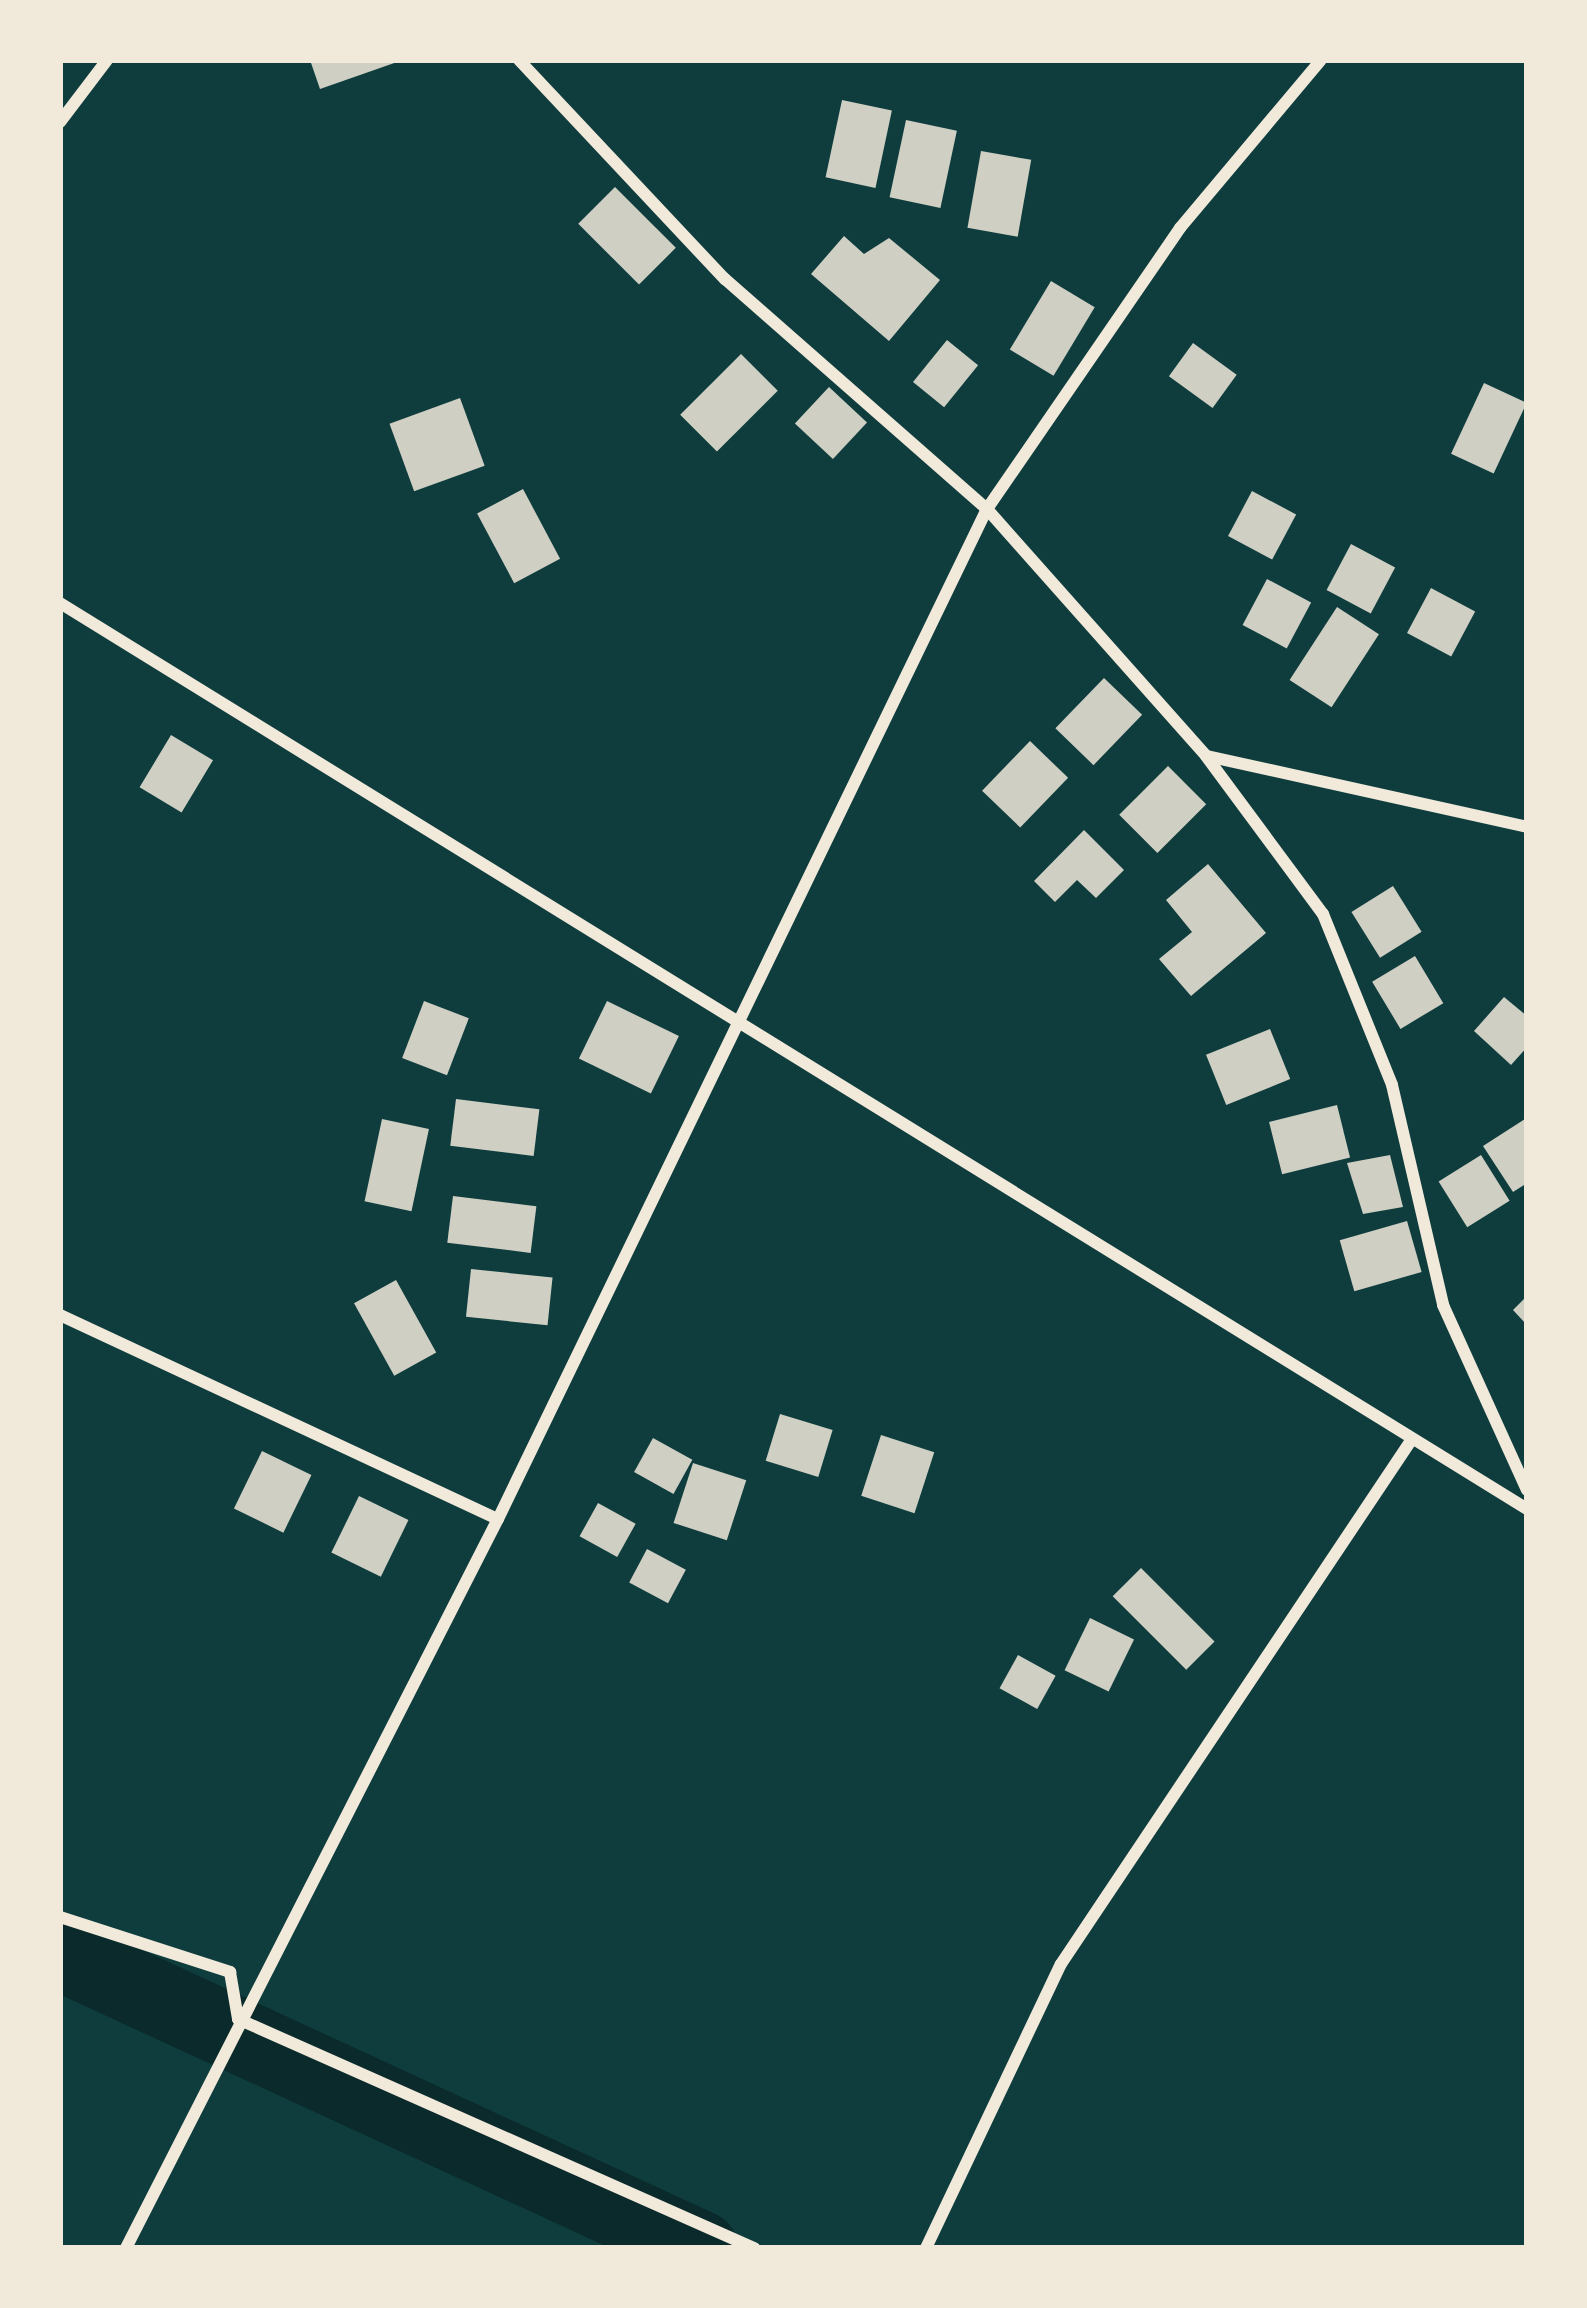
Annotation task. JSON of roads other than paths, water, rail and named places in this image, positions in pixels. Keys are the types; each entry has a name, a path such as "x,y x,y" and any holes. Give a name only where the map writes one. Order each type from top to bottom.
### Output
{"street":[{"path":"60,122 107,60"},
{"path":"519,60 725,279 987,509 1206,756 1323,914 1359,993 1443,1305 1527,1490"},
{"path":"126,2248 201,2089 498,1519 987,509 1180,228 1321,60"},
{"path":"60,603 736,1029 1527,1509"},
{"path":"1206,756 1527,826"},
{"path":"60,1316 498,1519"},
{"path":"926,2248 1061,1964 1410,1442"},
{"path":"60,1917 230,1972 238,2019"},
{"path":"238,2019 754,2248"}],"waterway":[{"path":"60,1953 700,2248"}]}
